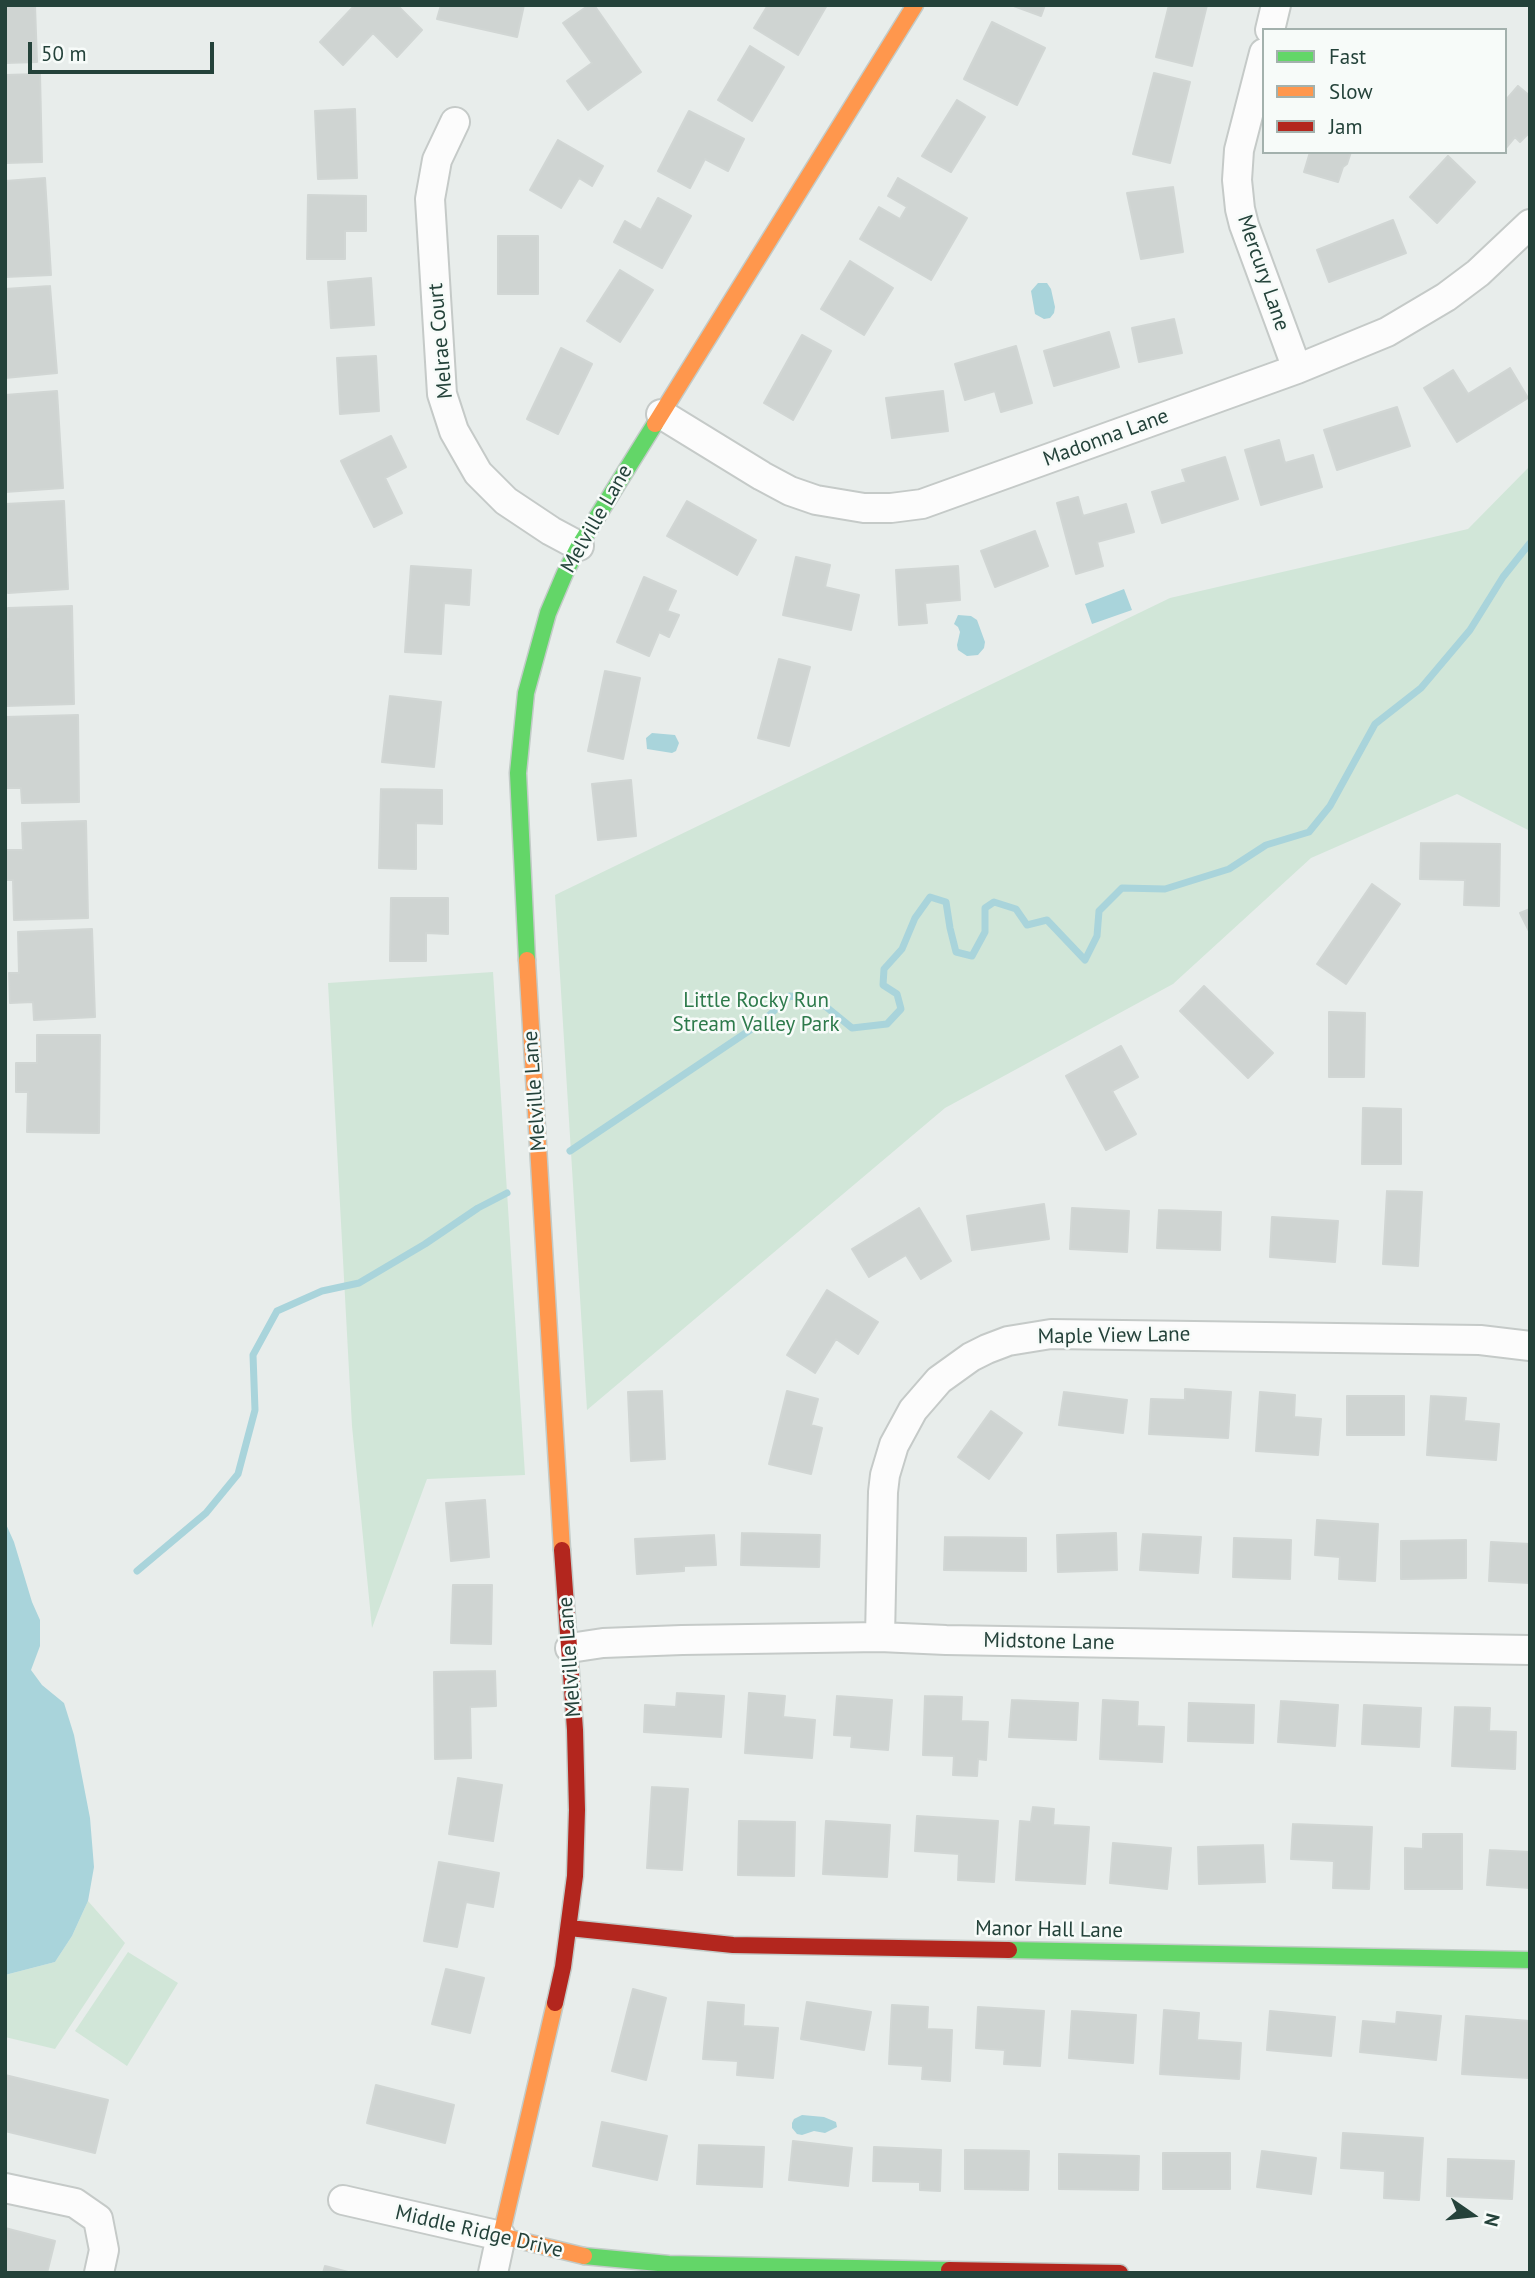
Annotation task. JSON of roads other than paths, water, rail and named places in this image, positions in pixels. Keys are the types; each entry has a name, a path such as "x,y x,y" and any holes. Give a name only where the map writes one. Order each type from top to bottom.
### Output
{"street":[{"name":"Melville Lane","path":"493,2273 563,1967 575,1876 577,1810 575,1730 518,773 526,694 539,639 556,593 579,546 915,5"},
{"path":"1270,28 1276,5"},
{"name":"Mercury Lane","path":"1262,60 1238,150 1240,209 1297,369"},
{"name":"Melrae Court","path":"454,122 438,160 430,199 442,394 454,431 485,481 506,501 579,546"},
{"name":"Madonna Lane","path":"661,414 790,491 842,506 891,508 922,504 1353,348 1414,318 1478,273 1530,224"},
{"name":"Maple View Lane","path":"880,1637 883,1492 894,1445 924,1396 953,1369 987,1349 1017,1339 1051,1334 1480,1340 1530,1346"},
{"name":"Midstone Lane","path":"570,1648 603,1643 682,1640 880,1637 1530,1650"},
{"name":"Manor Hall Lane","path":"569,1928 733,1945 1530,1960"},
{"path":"5,2188 75,2203 98,2219 104,2250 99,2273"},
{"name":"Middle Ridge Drive","path":"344,2200 582,2256 657,2263 1120,2273"}],"water":[{"path":"1038,283 1047,283 1051,289 1055,307 1050,318 1044,319 1035,314 1031,291"},
{"path":"1124,589 1132,610 1092,624 1085,604"},
{"path":"958,615 971,616 977,620 985,642 978,655 967,656 958,650 960,632 954,624"},
{"path":"652,733 675,735 679,743 676,751 672,753 647,749 646,738"},
{"path":"5,1522 40,1620 40,1646 31,1670 42,1685 64,1703 74,1735 90,1818 94,1867 88,1901 72,1936 55,1962 5,1975"},
{"path":"802,2115 824,2117 836,2122 837,2127 825,2133 814,2131 797,2134 792,2123"}],"waterway":[{"path":"570,1151 762,1022 790,996 819,1001 852,1028 887,1024 901,1009 897,994 883,985 884,969 902,949 915,918 930,897 946,902 956,952 972,956 985,932 985,908 994,902 1016,909 1027,925 1047,920 1085,960 1097,936 1099,911 1122,888 1165,889 1229,869 1266,845 1309,832 1330,806 1375,724 1421,688 1470,630 1503,577 1530,543"},
{"path":"137,1571 206,1513 238,1474 255,1410 253,1355 277,1311 322,1291 359,1283 425,1244 478,1208 507,1193"}],"park label":[{"name":"Little Rocky Run Stream Valley Park","path":"756,1013"}]}
